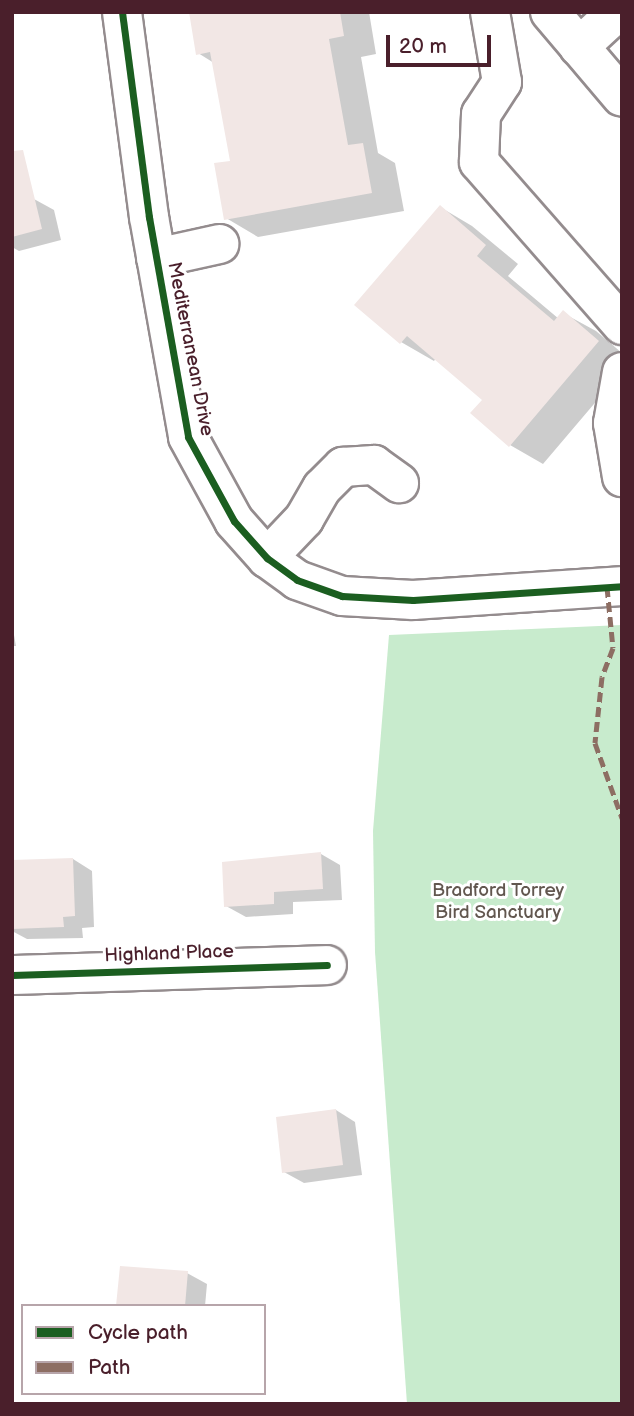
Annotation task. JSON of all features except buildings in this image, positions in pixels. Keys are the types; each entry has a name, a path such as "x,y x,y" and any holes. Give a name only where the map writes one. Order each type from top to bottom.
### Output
{"street":[{"name":"Mediterranean Drive","path":"122,12 156,258 188,437 234,521 267,558 297,580 342,596 414,600 622,586"},
{"path":"490,12 502,82 481,114 479,162 622,324"},
{"path":"550,12 622,97"},
{"path":"579,47 617,12"},
{"path":"156,258 219,244"},
{"path":"622,372 613,423 622,477"},
{"path":"267,558 304,519 322,488 343,467 374,465 399,483"},
{"name":"Highland Place","path":"12,975 327,965"}],"green space":[{"name":"Bradford Torrey Bird Sanctuary","path":"622,625 622,1404 407,1404 375,952 373,831 389,635"}],"marked path":[{"path":"607,587 613,648 602,677 595,743 622,818"}],"cycle path":[{"path":"122,12 149,217 188,437 234,521 267,558 297,580 342,596 413,600 622,586"},
{"path":"12,975 327,965"}]}
